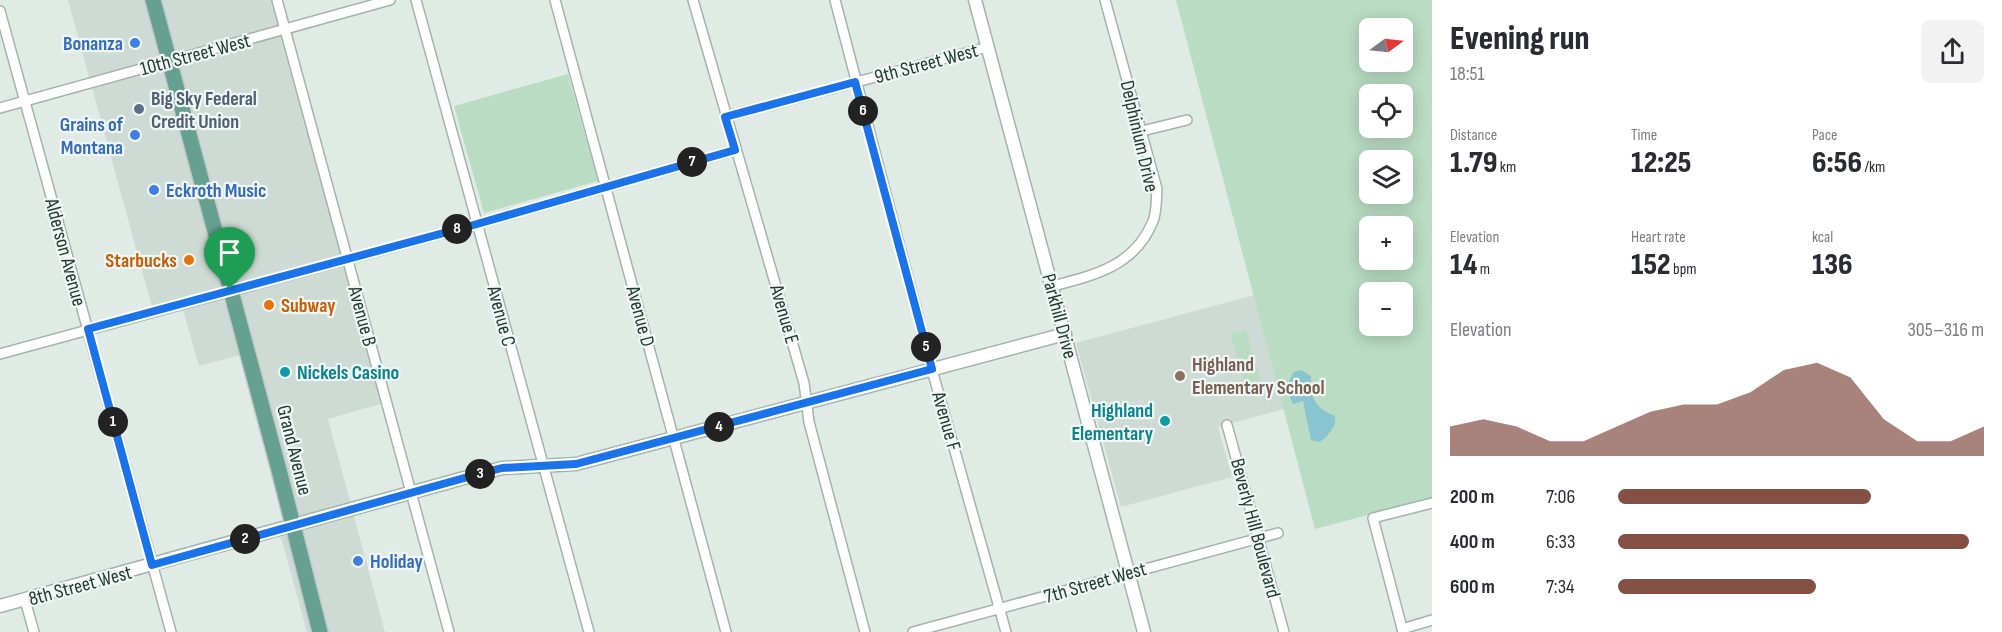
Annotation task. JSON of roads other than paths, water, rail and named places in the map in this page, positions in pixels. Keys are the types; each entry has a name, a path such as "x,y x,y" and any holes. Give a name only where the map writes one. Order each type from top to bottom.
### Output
{"main road":[{"name":"Grand Avenue","path":"153,0 320,632"}],"street":[{"name":"Avenue B","path":"277,0 449,632"},
{"name":"10th Street West","path":"0,108 390,0"},
{"name":"Avenue C","path":"416,0 589,632"},
{"name":"Avenue D","path":"555,0 726,632"},
{"name":"Avenue E","path":"693,0 725,117 751,195 804,383 807,403 865,632"},
{"name":"Avenue F","path":"834,0 932,369 1006,632"},
{"name":"Parkhill Drive","path":"975,0 1144,632"},
{"name":"Delphinium Drive","path":"1053,286 1102,273 1112,268 1135,250 1154,220 1157,189 1105,0"},
{"name":"Alderson Avenue","path":"0,11 171,632"},
{"name":"9th Street West","path":"725,117 988,47"},
{"path":"1142,131 1187,120"},
{"path":"0,354 230,289 477,224 735,150"},
{"name":"8th Street West","path":"0,606 502,468 576,464 674,440 1065,334"},
{"name":"Beverly Hill Boulevard","path":"1227,425 1284,632"},
{"path":"1432,503 1373,518 1402,630 1432,620"},
{"name":"7th Street West","path":"913,632 1278,533"},
{"path":"25,600 34,632"}],"water":[{"path":"1301,370 1311,376 1313,396 1318,406 1335,416 1335,423 1331,430 1320,442 1311,440 1303,401 1293,404 1289,395 1288,387 1292,376 1294,372"}],"place":[{"name":"Bonanza","path":"135,43"},
{"name":"Big Sky Federal Credit Union","path":"139,109"},
{"name":"Grains of Montana","path":"135,135"},
{"name":"Eckroth Music","path":"154,190"},
{"name":"Starbucks","path":"189,260"},
{"name":"Subway","path":"269,305"},
{"name":"Nickels Casino","path":"285,372"},
{"name":"Highland Elementary School","path":"1180,376"},
{"name":"Highland Elementary","path":"1165,421"},
{"name":"Holiday","path":"358,561"}]}
